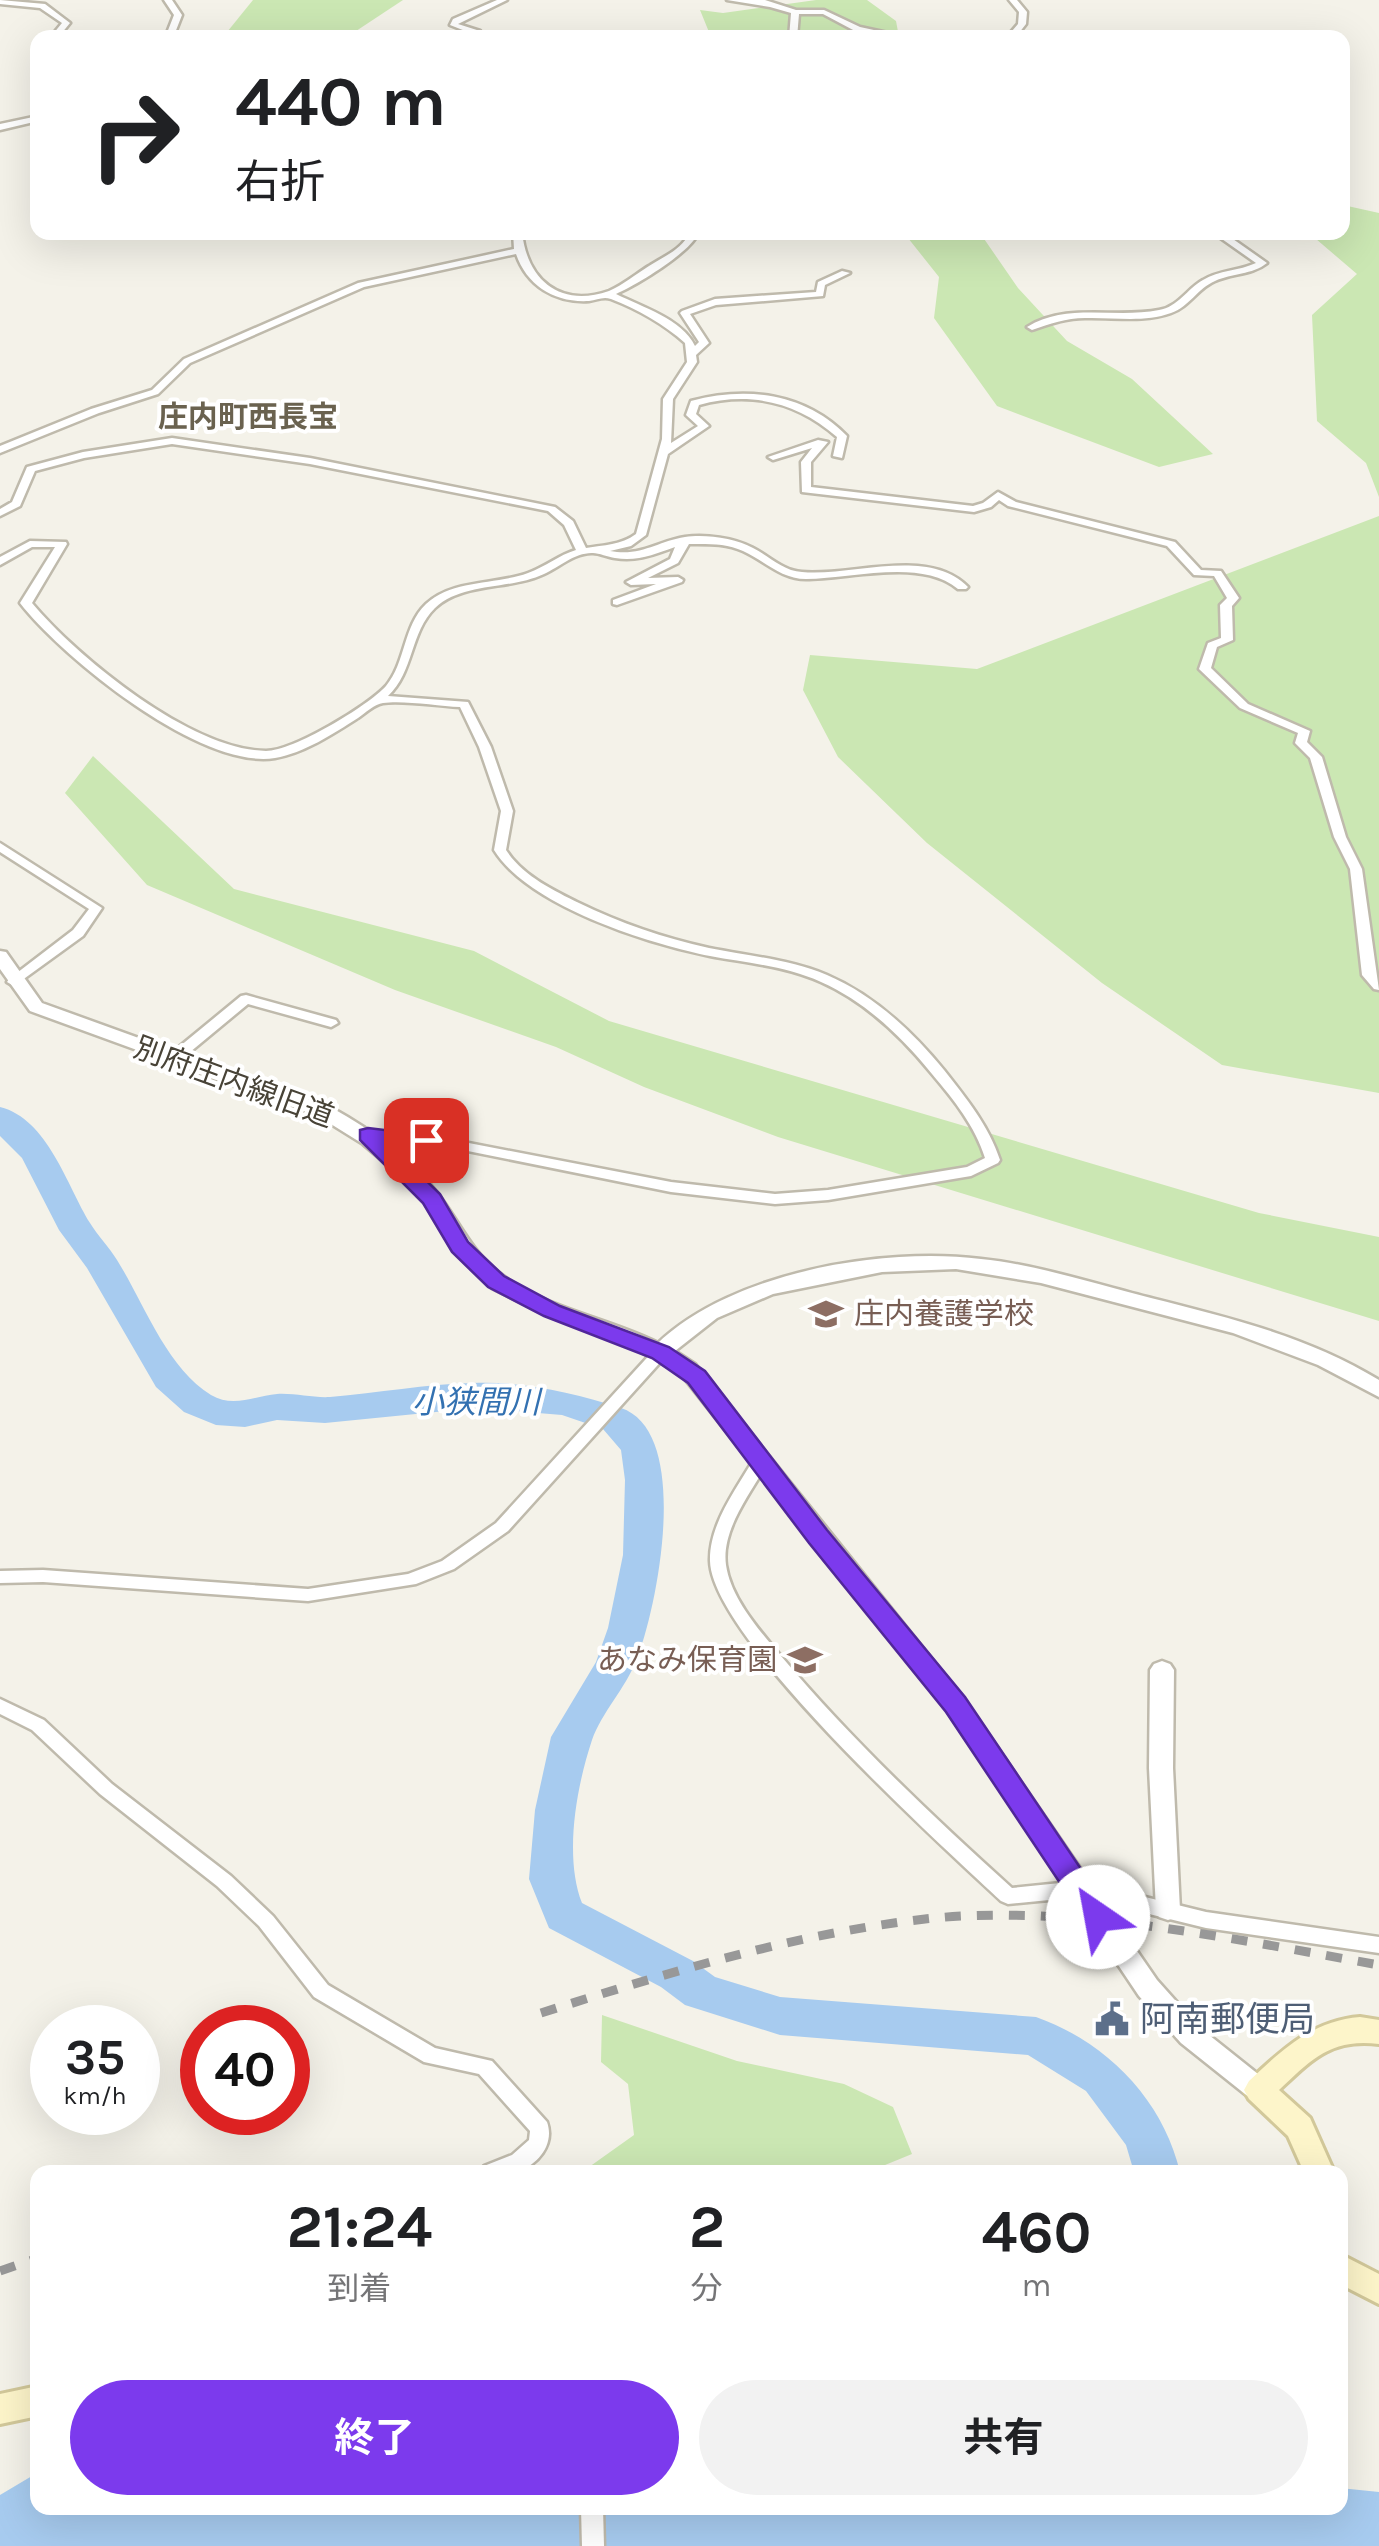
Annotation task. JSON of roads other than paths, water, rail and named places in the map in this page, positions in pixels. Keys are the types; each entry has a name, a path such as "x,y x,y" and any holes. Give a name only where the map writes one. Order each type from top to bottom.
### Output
{"main road":[{"path":"1316,2165 1299,2127 1259,2090 1324,2035 1345,2028 1379,2032"},
{"path":"1348,2273 1379,2290"},
{"path":"0,2409 30,2403"}],"street":[{"path":"168,0 178,15 171,30"},
{"path":"467,30 454,25 456,20 503,0"},
{"path":"731,0 774,4"},
{"path":"758,0 795,12 824,12 863,30"},
{"path":"1013,0 1023,12 1017,30"},
{"path":"0,2 32,4 66,23 60,30"},
{"path":"794,30 795,12"},
{"path":"0,127 30,120"},
{"path":"517,240 520,267 564,296 608,294 686,247 690,240"},
{"path":"1032,327 1062,315 1083,312 1158,314 1182,305 1211,279 1262,263 1228,240"},
{"path":"0,450 95,411 155,392 187,362 361,285 517,251"},
{"path":"692,354 704,343 685,313 716,302 820,294 821,284 845,273"},
{"path":"0,562 30,544 62,544 26,603 33,613 116,689 227,748 272,755 378,699 400,671 427,609 442,598 531,576 587,550 632,544 642,535 667,440 668,399 692,362 692,354 690,342 672,326 608,294"},
{"path":"660,455 704,426 691,410 709,398 777,396 832,426 842,436 838,456"},
{"path":"832,426 806,462 806,490 974,508 987,506 998,495 1012,504 1133,531 1172,544 1198,574 1217,573 1234,598 1226,605 1227,640 1212,645 1205,669 1244,706 1304,731 1302,744 1316,757 1340,837 1356,870 1369,975 1379,986"},
{"path":"0,512 16,504 31,469 84,455 172,442 310,461 551,509 569,522 587,550 624,559 644,558 671,542 684,540 748,549 757,559 798,576 923,571 956,580 962,587"},
{"path":"773,457 823,442"},
{"path":"617,602 678,580 630,582 674,561 684,540"},
{"path":"368,1135 443,1142 671,1187 776,1199 828,1195 953,1174 993,1160 978,1124 933,1065 883,1014 856,994 798,970 642,934 589,914 520,875 500,850 507,812 485,747 464,704 378,699"},
{"path":"0,847 96,908 78,934 14,982"},
{"name":"別府庄内線旧道","path":"0,956 14,982 36,1007 325,1112 368,1135 432,1199 460,1246 496,1281 552,1311 660,1352 696,1377 955,1704 1135,1972 1171,2015 1259,2090"},
{"path":"173,1059 246,999 331,1023"},
{"path":"0,1577 43,1576 308,1596 410,1580 448,1565 502,1528 660,1352 691,1323 742,1296 875,1266 946,1262 1030,1274 1261,1333 1320,1356 1379,1390"},
{"path":"761,1462 721,1534 718,1569 733,1605 842,1738 1008,1896 1080,1889 1168,1910 1379,1945"},
{"path":"1162,1670 1161,1768 1168,1910"},
{"path":"0,1706 38,1725 106,1789 224,1881 266,1921 321,1991 431,2056 485,2067 540,2128 539,2144 509,2165"},
{"path":"592,2515 593,2546"}],"water":[{"path":"30,2477 30,2515 1348,2515 1348,2489 1379,2492 1379,2546 0,2546 0,2495"}],"waterway":[{"name":"小狭間川","path":"0,1117 36,1153 76,1230 101,1262 169,1378 197,1403 216,1412 245,1414 277,1407 325,1410 476,1395 564,1403 616,1420 639,1447 644,1480 642,1555 628,1628 615,1665 572,1737 556,1810 551,1879 564,1915 677,1974 701,1992 780,2016 1036,2036 1102,2077 1147,2137 1155,2165"}],"railway":[{"path":"541,2013 683,1970 827,1934 980,1915 1153,1927 1379,1965"},
{"path":"0,2271 30,2261"}],"place":[{"name":"庄内養護学校","path":"826,1314"},
{"name":"あなみ保育園","path":"805,1660"},
{"name":"阿南郵便局","path":"1112,2019"}],"district":[{"name":"庄内町西長宝","path":"248,417"}]}
